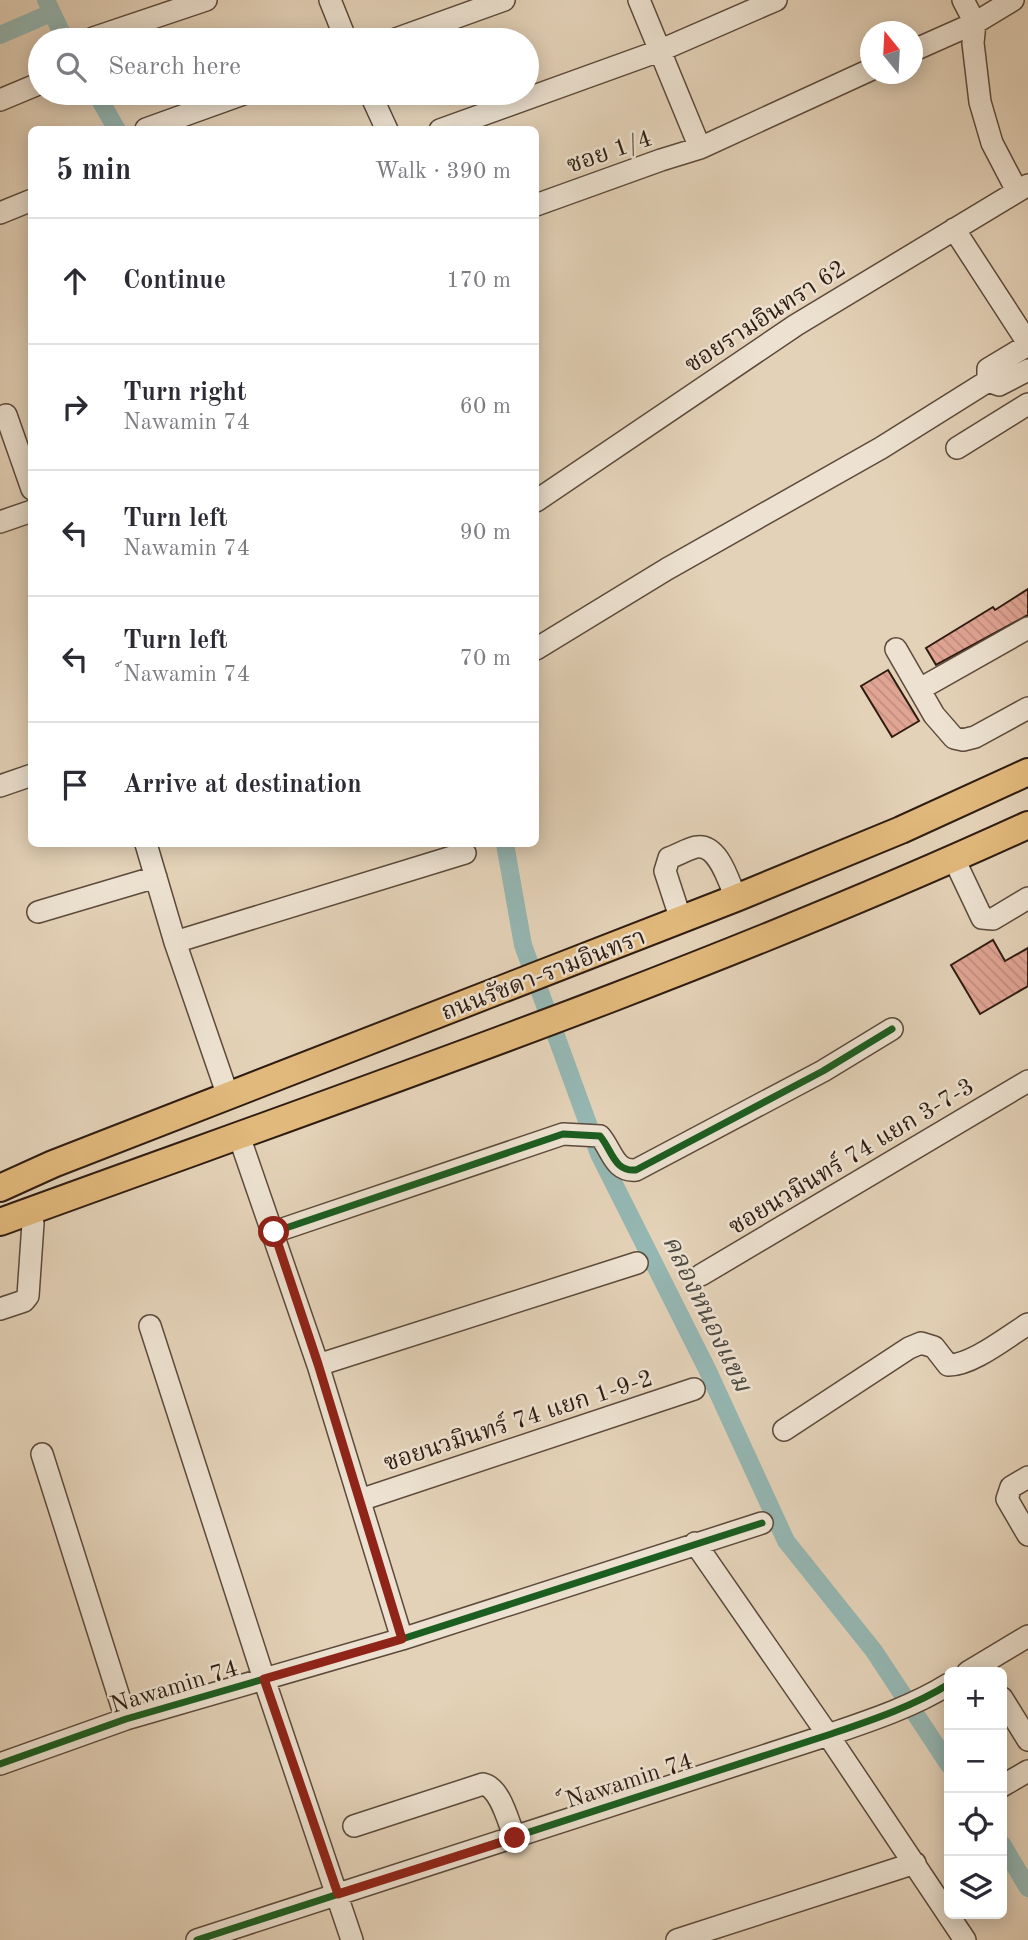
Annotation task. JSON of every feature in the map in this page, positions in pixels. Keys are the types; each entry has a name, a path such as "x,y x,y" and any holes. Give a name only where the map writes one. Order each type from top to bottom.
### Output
{"main road":[{"name":"ถนนรัชดา-รามอินทรา","path":"0,1188 53,1164 736,898 912,825 1028,772"},
{"name":"ถนนรัชดา-รามอินทรา","path":"0,1222 536,1029 954,859 1028,825"},
{"name":"ถนนรัชดา-รามอินทรา","path":"0,1177 53,1164"},
{"name":"ถนนรัชดา-รามอินทรา","path":"0,1240 106,1184"}],"street":[{"path":"123,28 206,0"},
{"path":"330,0 341,28"},
{"path":"427,28 505,0"},
{"path":"639,0 700,148"},
{"path":"539,94 659,51 776,0"},
{"path":"963,0 975,23 973,43 980,102 992,143 1023,188"},
{"path":"923,46 975,23 1013,0"},
{"name":"ซอย 1/4","path":"539,204 700,148 860,75"},
{"path":"0,100 28,88"},
{"path":"152,126 212,105"},
{"path":"376,105 385,126"},
{"path":"451,126 509,105"},
{"name":"ซอยรามอินทรา 62","path":"539,499 796,325 1023,188"},
{"path":"0,213 28,202"},
{"path":"954,229 1026,339 988,369 988,381"},
{"path":"988,381 999,385 1028,370"},
{"path":"539,647 667,569 881,448 988,381"},
{"path":"957,448 1028,404"},
{"path":"6,415 28,478"},
{"path":"0,523 28,516"},
{"path":"920,689 1028,628"},
{"path":"896,649 947,733 954,738 963,740 975,737 1028,708"},
{"path":"0,786 28,776"},
{"path":"147,847 175,942 228,1096"},
{"path":"681,920 665,871 669,858 679,854 698,847 708,848 715,853 736,898"},
{"path":"175,942 465,853"},
{"path":"954,859 982,918 993,919 1028,898"},
{"path":"38,912 156,877"},
{"path":"274,1232 563,1134 600,1136 620,1168 626,1171 636,1170 823,1071 892,1029"},
{"name":"ซอยนวมินทร์ 74 แยก 3-7-3","path":"701,1276 1028,1081"},
{"path":"239,1136 318,1364 402,1639"},
{"path":"0,1309 24,1301 29,1296 33,1223"},
{"path":"318,1364 637,1263"},
{"path":"784,1430 909,1348 921,1343 934,1347 948,1365 955,1365 967,1361 1028,1324"},
{"name":"Nawamin 74","path":"150,1326 352,1940"},
{"name":"ซอยนวมินทร์ 74 แยก 1-9-2","path":"360,1500 694,1389"},
{"path":"42,1454 126,1719"},
{"path":"1028,1477 1011,1487 1007,1499 1028,1535"},
{"name":"Nawamin 74","path":"1,1762 126,1719 402,1639 762,1523"},
{"path":"695,1544 828,1735 965,1940"},
{"path":"982,1667 1028,1636"},
{"name":"์Nawamin 74","path":"338,1894 828,1735 880,1717 944,1687"},
{"path":"1007,1706 1028,1740"},
{"path":"1007,1783 1028,1771"},
{"path":"354,1826 483,1784 489,1785 496,1794 515,1838"},
{"path":"677,1940 915,1863"},
{"path":"197,1940 338,1894"}],"building":[{"path":"1028,589 1028,615 936,665 926,648"},
{"path":"888,670 919,721 892,737 861,686"},
{"path":"993,940 1005,961 1028,948 1028,986 980,1014 951,965"}],"waterway":[{"name":"คลองหนองแขม","path":"46,0 59,28"},
{"path":"0,35 51,13"},
{"name":"คลองหนองแขม","path":"103,105 115,126"},
{"name":"คลองหนองแขม","path":"506,847 523,945 599,1154 707,1369 786,1541 874,1651 944,1757"},
{"name":"คลองหนองแขม","path":"1007,1852 1028,1888"}],"cycle path":[{"path":"274,1232 563,1134 600,1136 618,1164 623,1168 636,1170 823,1071 892,1029"},
{"path":"0,1764 126,1719 402,1639 762,1523"},
{"path":"197,1940 828,1735 905,1707 944,1687"}],"route":[{"path":"274,1232 318,1364 402,1639 264,1679 338,1894 515,1838"}]}
